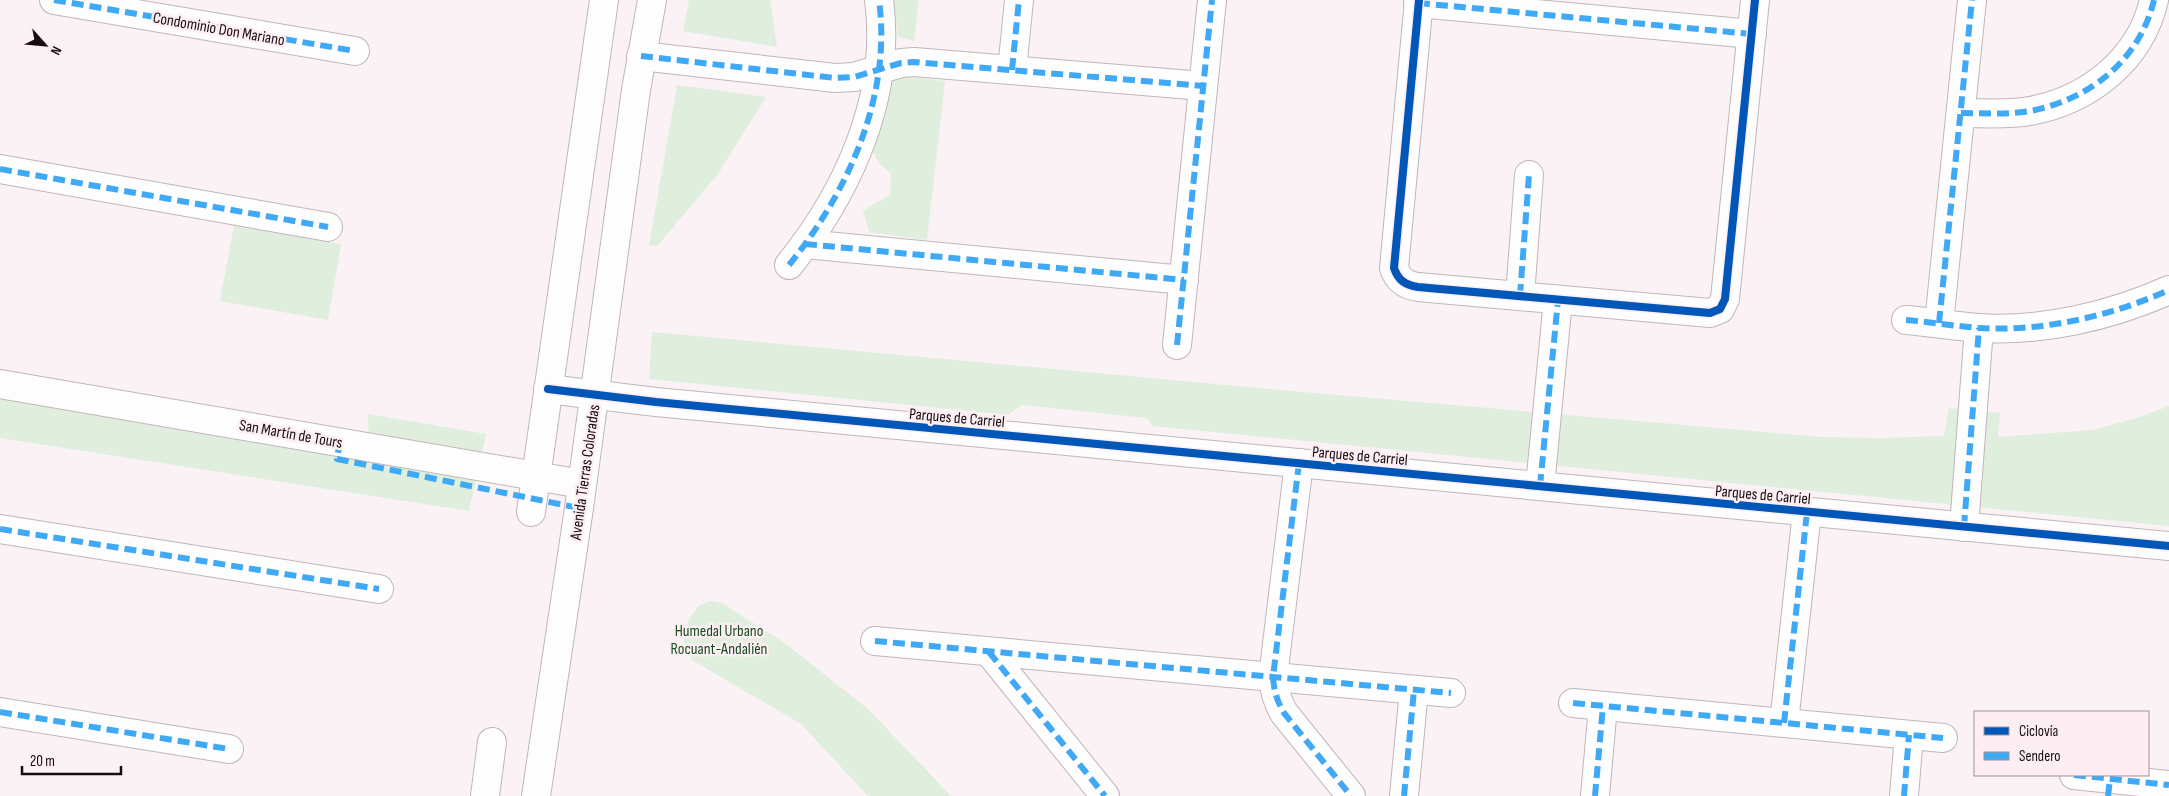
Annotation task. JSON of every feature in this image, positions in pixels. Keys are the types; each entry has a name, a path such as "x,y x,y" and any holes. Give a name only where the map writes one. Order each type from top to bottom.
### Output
{"street":[{"name":"Condominio Don Mariano","path":"54,0 354,51"},
{"path":"531,512 604,0"},
{"name":"Avenida Tierras Coloradas","path":"536,796 582,484 641,56 652,0"},
{"path":"879,0 879,71 869,114 849,171 829,208 797,254 1184,280"},
{"path":"1012,70 1019,0"},
{"path":"1177,345 1212,0"},
{"path":"1752,34 1419,1 1394,268 1396,275 1409,286 1418,287 1710,314 1720,309 1724,299 1752,34 1755,0"},
{"path":"1940,324 1972,0"},
{"path":"1961,113 2030,111 2074,96 2096,84 2111,73 2135,47 2148,20 2154,0"},
{"path":"641,56 835,78 854,77 901,63 914,62 1203,86"},
{"path":"0,169 328,228"},
{"path":"1520,296 1529,175"},
{"path":"1906,320 1979,328 2011,328 2055,324 2128,306 2169,290"},
{"path":"1540,486 1558,300"},
{"path":"1964,527 1979,328"},
{"name":"San Martín de Tours","path":"0,384 582,484"},
{"name":"Parques de Carriel","path":"548,389 594,396 2169,546"},
{"path":"1299,463 1273,677 1277,701 1284,713 1351,796"},
{"path":"1784,723 1807,512"},
{"path":"0,529 379,590"},
{"path":"874,641 1451,693"},
{"path":"989,652 1105,796"},
{"path":"1404,796 1414,690"},
{"path":"1573,703 1943,738"},
{"path":"1596,796 1603,706"},
{"path":"0,712 229,749"},
{"path":"1904,796 1909,735"},
{"path":"484,796 492,742"},
{"path":"2077,776 2109,788 2169,785"}],"green space":[{"path":"689,0 770,0 777,47 683,31"},
{"path":"894,0 919,0 914,41 898,37"},
{"path":"903,76 945,81 927,240 869,232 863,211 890,195 891,174 881,165 873,152 889,84"},
{"path":"677,85 766,97 718,174 658,245 649,246"},
{"path":"234,225 341,244 328,320 220,301"},
{"path":"652,332 1280,390 1822,437 1944,436 1949,408 2000,413 1998,437 2092,430 2137,418 2169,406 2169,526 1152,426 1147,418 1022,405 1008,415 649,379"},
{"path":"0,393 369,452 368,414 486,434 469,511 0,438"},
{"name":"Humedal Urbano Rocuant-Andalién","path":"710,601 722,603 786,644 868,709 951,796 868,796 801,724 692,660 684,644 684,632 698,606"}],"marked path":[{"path":"54,0 355,51"},
{"path":"789,265 830,206 847,174 861,141 872,107 879,72 881,36 879,0"},
{"path":"1012,70 1019,0"},
{"path":"1177,345 1212,0"},
{"path":"1939,323 1972,0"},
{"path":"1961,113 2030,111 2052,106 2091,87 2109,74 2124,59 2137,41 2147,22 2154,0"},
{"path":"1418,3 1752,34"},
{"path":"641,56 835,78 854,77 901,63 914,62 1203,86"},
{"path":"0,169 328,227"},
{"path":"1520,296 1529,175"},
{"path":"805,244 1184,280"},
{"path":"1906,320 2003,329 2052,325 2100,315 2169,290"},
{"path":"1540,486 1558,300"},
{"path":"1964,527 1979,328"},
{"path":"340,441 337,459 579,508"},
{"path":"1299,463 1273,677 1274,687 1284,713 1351,796"},
{"path":"1784,723 1807,512"},
{"path":"0,529 379,589"},
{"path":"875,641 1451,693"},
{"path":"989,652 1105,796"},
{"path":"1404,796 1414,690"},
{"path":"1573,703 1943,738"},
{"path":"1595,796 1603,706"},
{"path":"0,712 229,749"},
{"path":"1904,796 1909,735"},
{"path":"2084,776 2169,785"},
{"path":"2108,796 2110,779"}],"cycle path":[{"path":"1419,0 1394,268 1400,279 1409,285 1418,287 1710,313 1720,309 1725,299 1755,0"},
{"path":"548,389 656,402 2169,546"}]}
